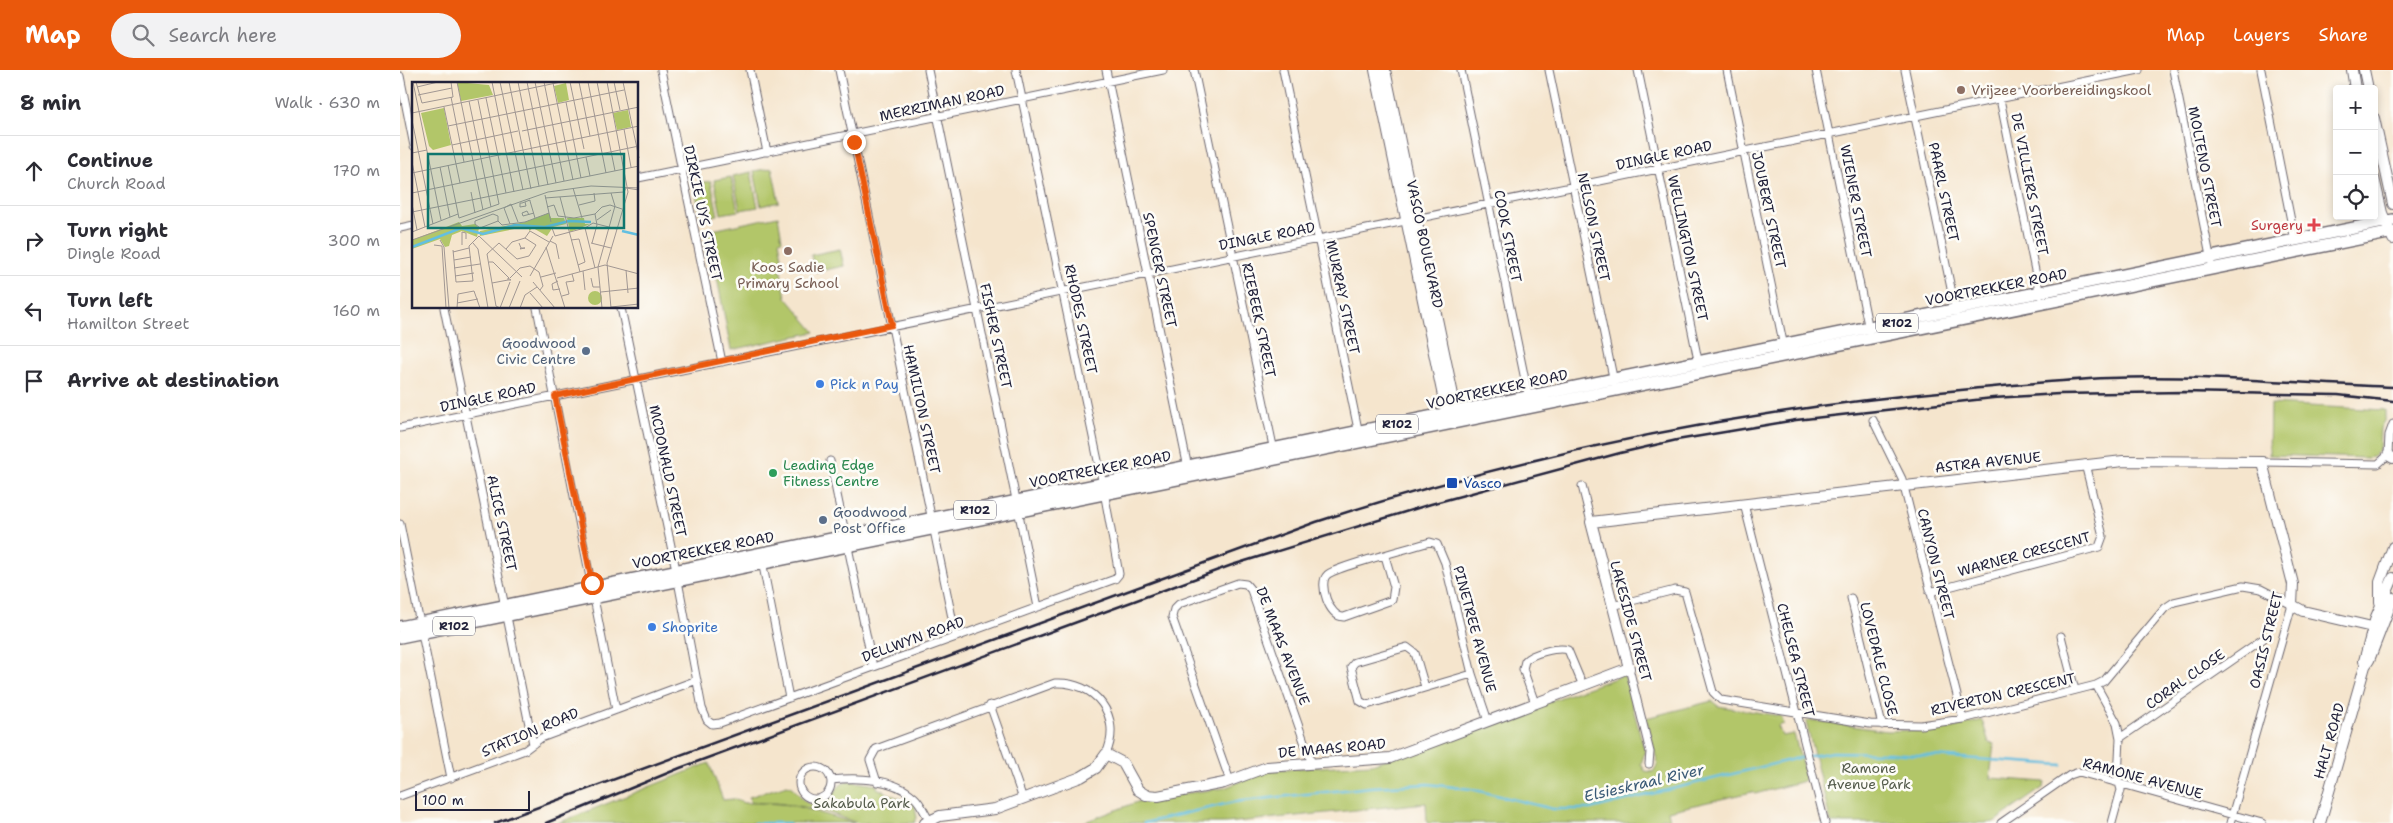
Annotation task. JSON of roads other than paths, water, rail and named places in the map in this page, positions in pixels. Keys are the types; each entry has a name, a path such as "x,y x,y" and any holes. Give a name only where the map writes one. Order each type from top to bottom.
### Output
{"main road":[{"name":"VOORTREKKER ROAD","path":"400,627 421,627 2178,270 2391,229"},
{"name":"VOORTREKKER ROAD","path":"2212,264 2295,241 2391,229"},
{"name":"VOORTREKKER ROAD","path":"400,636 421,627"}],"street":[{"name":"DIRKIE UYS STREET","path":"661,70 722,362"},
{"path":"750,70 767,152"},
{"name":"HAMILTON STREET","path":"839,70 956,637"},
{"name":"FISHER STREET","path":"928,70 1038,607"},
{"name":"RHODES STREET","path":"1016,70 1103,488 1119,574"},
{"name":"SPENCER STREET","path":"1106,70 1189,471"},
{"name":"MERRIMAN ROAD","path":"639,178 1163,70"},
{"name":"RIEBEEK STREET","path":"1194,70 1274,454"},
{"name":"MURRAY STREET","path":"1283,70 1360,437"},
{"name":"VASCO BOULEVARD","path":"1375,70 1411,219"},
{"name":"VASCO BOULEVARD","path":"1385,70 1411,219 1452,418"},
{"name":"COOK STREET","path":"1461,70 1529,402"},
{"name":"NELSON STREET","path":"1549,70 1614,385"},
{"name":"WELLINGTON STREET","path":"1638,70 1699,368"},
{"name":"JOUBERT STREET","path":"1727,70 1785,350"},
{"name":"WIENER STREET","path":"1816,70 1870,333"},
{"name":"PAARL STREET","path":"1905,70 1956,315"},
{"name":"DINGLE ROAD","path":"400,428 892,325 978,309 2139,70"},
{"name":"MOLTENO STREET","path":"2173,70 2212,264"},
{"path":"2261,70 2295,241"},
{"path":"2352,70 2355,85"},
{"path":"2364,70 2367,85"},
{"path":"400,76 412,136"},
{"name":"DE VILLIERS STREET","path":"2000,98 2041,298"},
{"path":"2377,130 2393,204"},
{"path":"2378,190 2391,229"},
{"name":"ALICE STREET","path":"444,309 533,744"},
{"path":"536,309 616,710"},
{"name":"MCDONALD STREET","path":"621,309 705,716 708,722 714,725"},
{"name":"CANYON STREET","path":"1873,420 1903,485 1963,720"},
{"path":"2390,457 2389,435 2393,424"},
{"name":"ASTRA AVENUE","path":"1591,522 2085,464 2151,459 2374,464 2390,457"},
{"path":"830,461 873,667"},
{"name":"OASIS STREET","path":"2230,823 2292,605 2293,584 2262,462"},
{"name":"WARNER CRESCENT","path":"1930,592 2099,547 2103,536 2085,464"},
{"name":"LAKESIDE STREET","path":"1582,486 1650,752 1649,764"},
{"name":"CHELSEA STREET","path":"1744,504 1825,823"},
{"path":"400,524 451,778"},
{"name":"PINETREE AVENUE","path":"1385,556 1430,542 1437,544 1445,563 1472,674 1488,721"},
{"path":"2380,605 2380,582 2393,547"},
{"path":"1385,556 1394,587 1392,600 1344,617 1333,614 1324,587 1324,580 1327,574 1385,556"},
{"path":"761,558 789,698"},
{"name":"DELLWYN ROAD","path":"714,725 1115,579 1119,574"},
{"name":"HALT ROAD","path":"2365,666 2363,659 2372,627 2393,578"},
{"name":"DE MAAS AVENUE","path":"1230,781 1172,617 1174,609 1178,604 1238,583 1246,584 1251,590 1312,764"},
{"name":"RIVERTON CRESCENT","path":"1612,606 1675,590 1683,591 1689,599 1716,697 1725,702 1882,725 1921,725 1963,720 2096,685 2104,681 2165,608 2174,602 2243,586 2261,589 2292,605"},
{"name":"LOVEDALE CLOSE","path":"1851,598 1882,725"},
{"name":"HALT ROAD","path":"2320,823 2365,666 2393,598"},
{"path":"2292,605 2303,611 2372,627"},
{"path":"2062,636 2075,690"},
{"name":"CORAL CLOSE","path":"2120,738 2263,639"},
{"path":"1425,687 1415,653 1408,647 1356,662 1352,667 1358,695 1365,704 1375,704 1472,674"},
{"path":"1536,703 1523,669 1525,661 1530,657 1560,649 1568,650 1583,686"},
{"name":"DE MAAS ROAD","path":"1106,754 1123,763 1138,790 1150,796 1230,781 1267,767 1390,758 1629,668"},
{"name":"STATION ROAD","path":"400,796 526,750 540,738 697,680"},
{"path":"832,780 852,778 877,782 909,794 918,802 926,822 947,815 991,810 1089,774 1098,766 1106,754 1112,732 1107,709 1095,695 1075,684 1055,683 990,705 876,749 870,760 877,782"},
{"path":"2096,685 2117,723 2120,738 2121,790 2112,823"},
{"path":"990,705 1023,799"},
{"path":"814,767 824,769 832,780 829,792 819,799 807,797 799,787 804,771 814,767"},
{"name":"RAMONE AVENUE","path":"2001,823 2073,773 2079,772 2262,823"}],"waterway":[{"name":"Elsieskraal River","path":"1144,823 1234,802 1371,787 1428,784 1471,789 1553,809 1590,809 1794,759 1833,752 1890,753 2062,765"},
{"name":"Elsieskraal River","path":"754,823 789,823"}],"railway":[{"path":"495,823 1316,522 1477,474 1558,454 1721,421 1804,408 2056,381 2143,377 2393,387"},
{"path":"546,823 680,768 1232,565 1431,504 1620,453 1677,440 1796,420 1993,398 2059,394 2183,392 2338,395 2393,401"}],"place":[{"name":"Vrijzee Voorbereidingskool","path":"1961,90"},
{"name":"Surgery","path":"2314,225"},
{"name":"Koos Sadie Primary School","path":"788,251"},
{"name":"Goodwood Civic Centre","path":"586,351"},
{"name":"Pick n Pay","path":"820,384"},
{"name":"Leading Edge Fitness Centre","path":"773,473"},
{"name":"Vasco","path":"1452,483"},
{"name":"Goodwood Post Office","path":"823,520"},
{"name":"Shoprite","path":"652,627"}],"park label":[{"name":"Ramone Avenue Park","path":"1869,776"},
{"name":"Sakabula Park","path":"862,803"}]}
